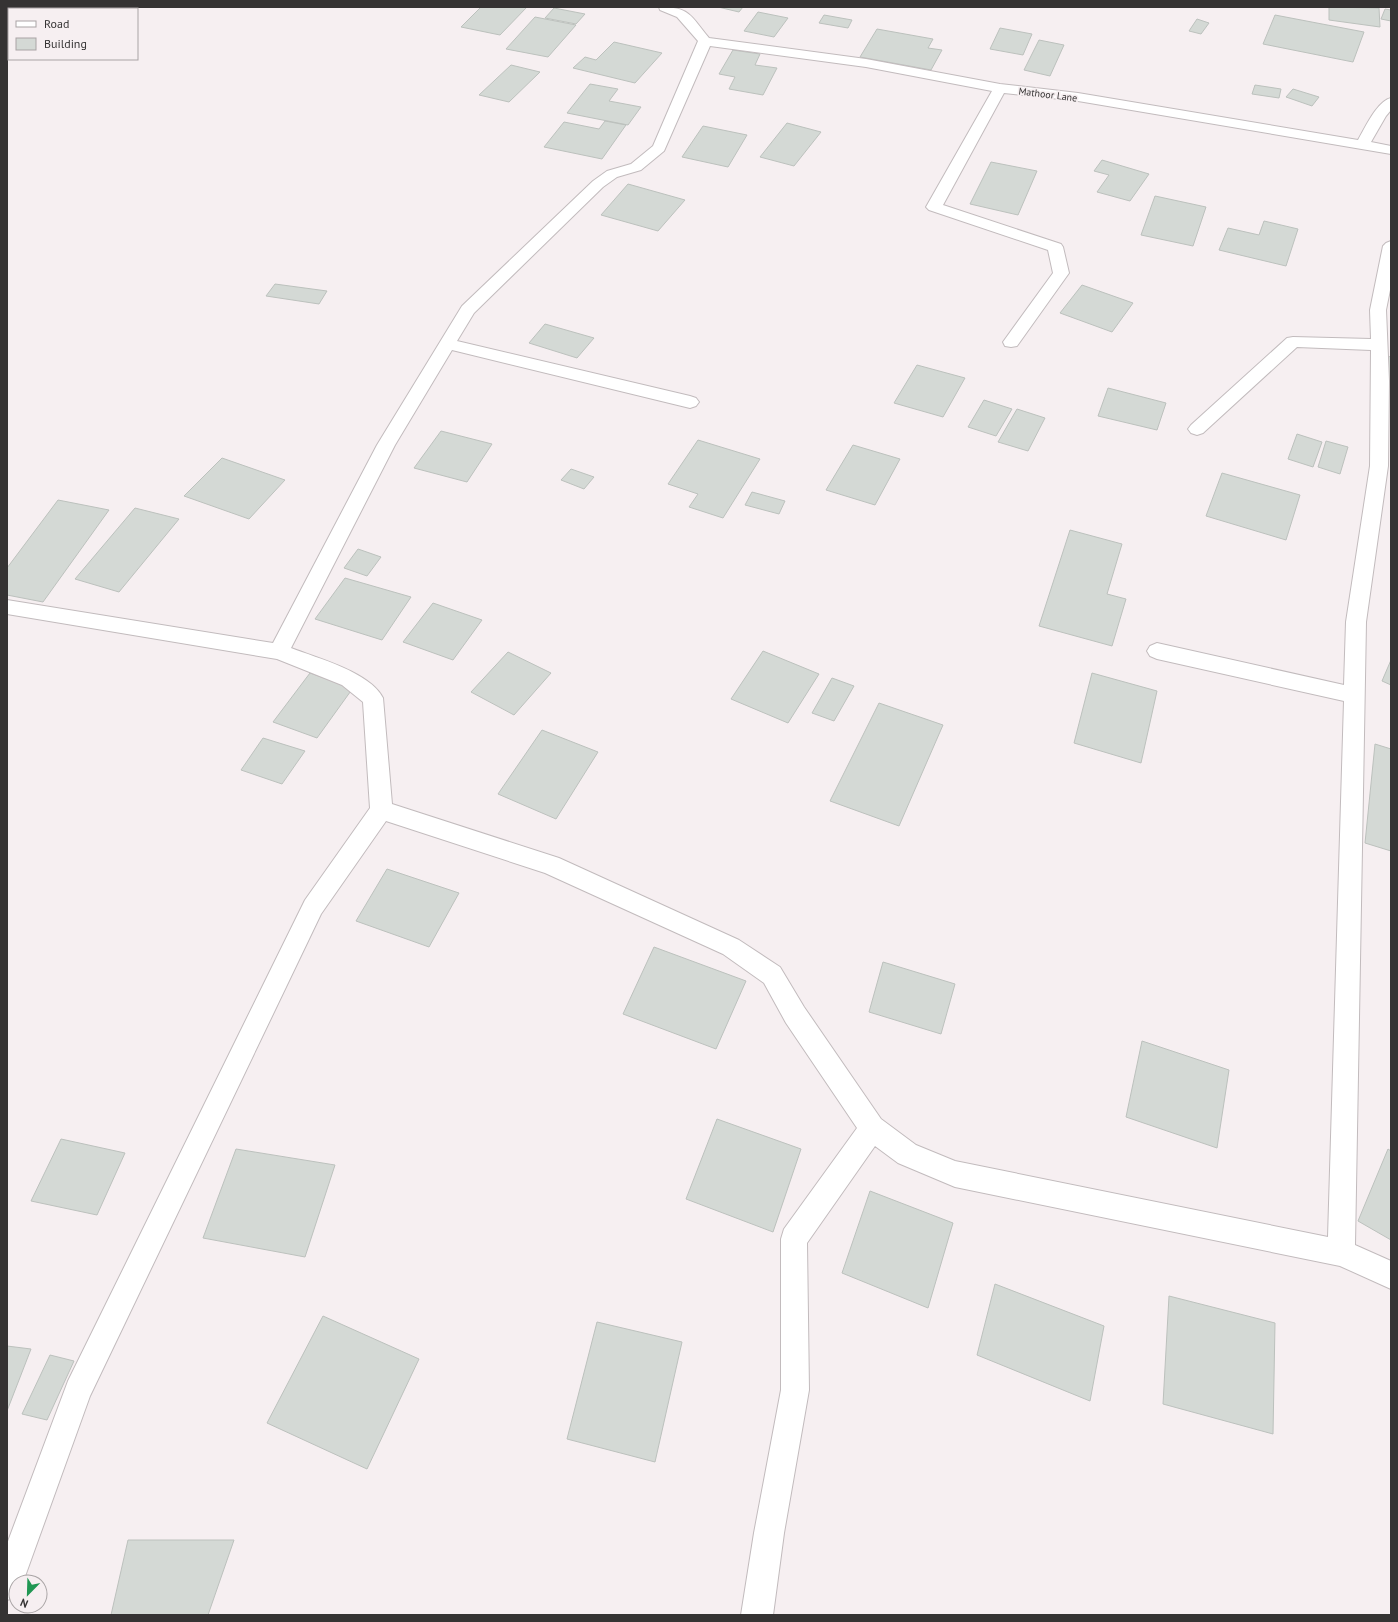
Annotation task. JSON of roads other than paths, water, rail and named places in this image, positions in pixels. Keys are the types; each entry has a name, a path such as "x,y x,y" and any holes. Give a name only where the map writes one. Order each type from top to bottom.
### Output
{"street":[{"path":"279,652 386,445 468,310 598,184 612,174 636,167 659,148 704,41 682,14 665,7"},
{"name":"Mathoor Lane","path":"704,41 866,62 1000,88 1078,97 1391,150"},
{"path":"1000,88 934,207 1055,247 1060,273 1010,342"},
{"path":"1362,145 1380,114 1391,102"},
{"path":"1341,1254 1356,622 1379,466 1380,381 1378,310 1391,246"},
{"path":"1197,429 1293,342 1379,345"},
{"path":"447,344 690,402"},
{"path":"7,607 279,652 349,679 373,698 381,810 313,907 198,1141 78,1391 7,1585"},
{"path":"1157,651 1354,695"},
{"path":"381,810 551,864 731,947 772,975 795,1015 872,1128 907,1154 955,1174 1341,1254 1391,1275"},
{"path":"757,1615 769,1533 795,1390 794,1238 872,1128"}]}
